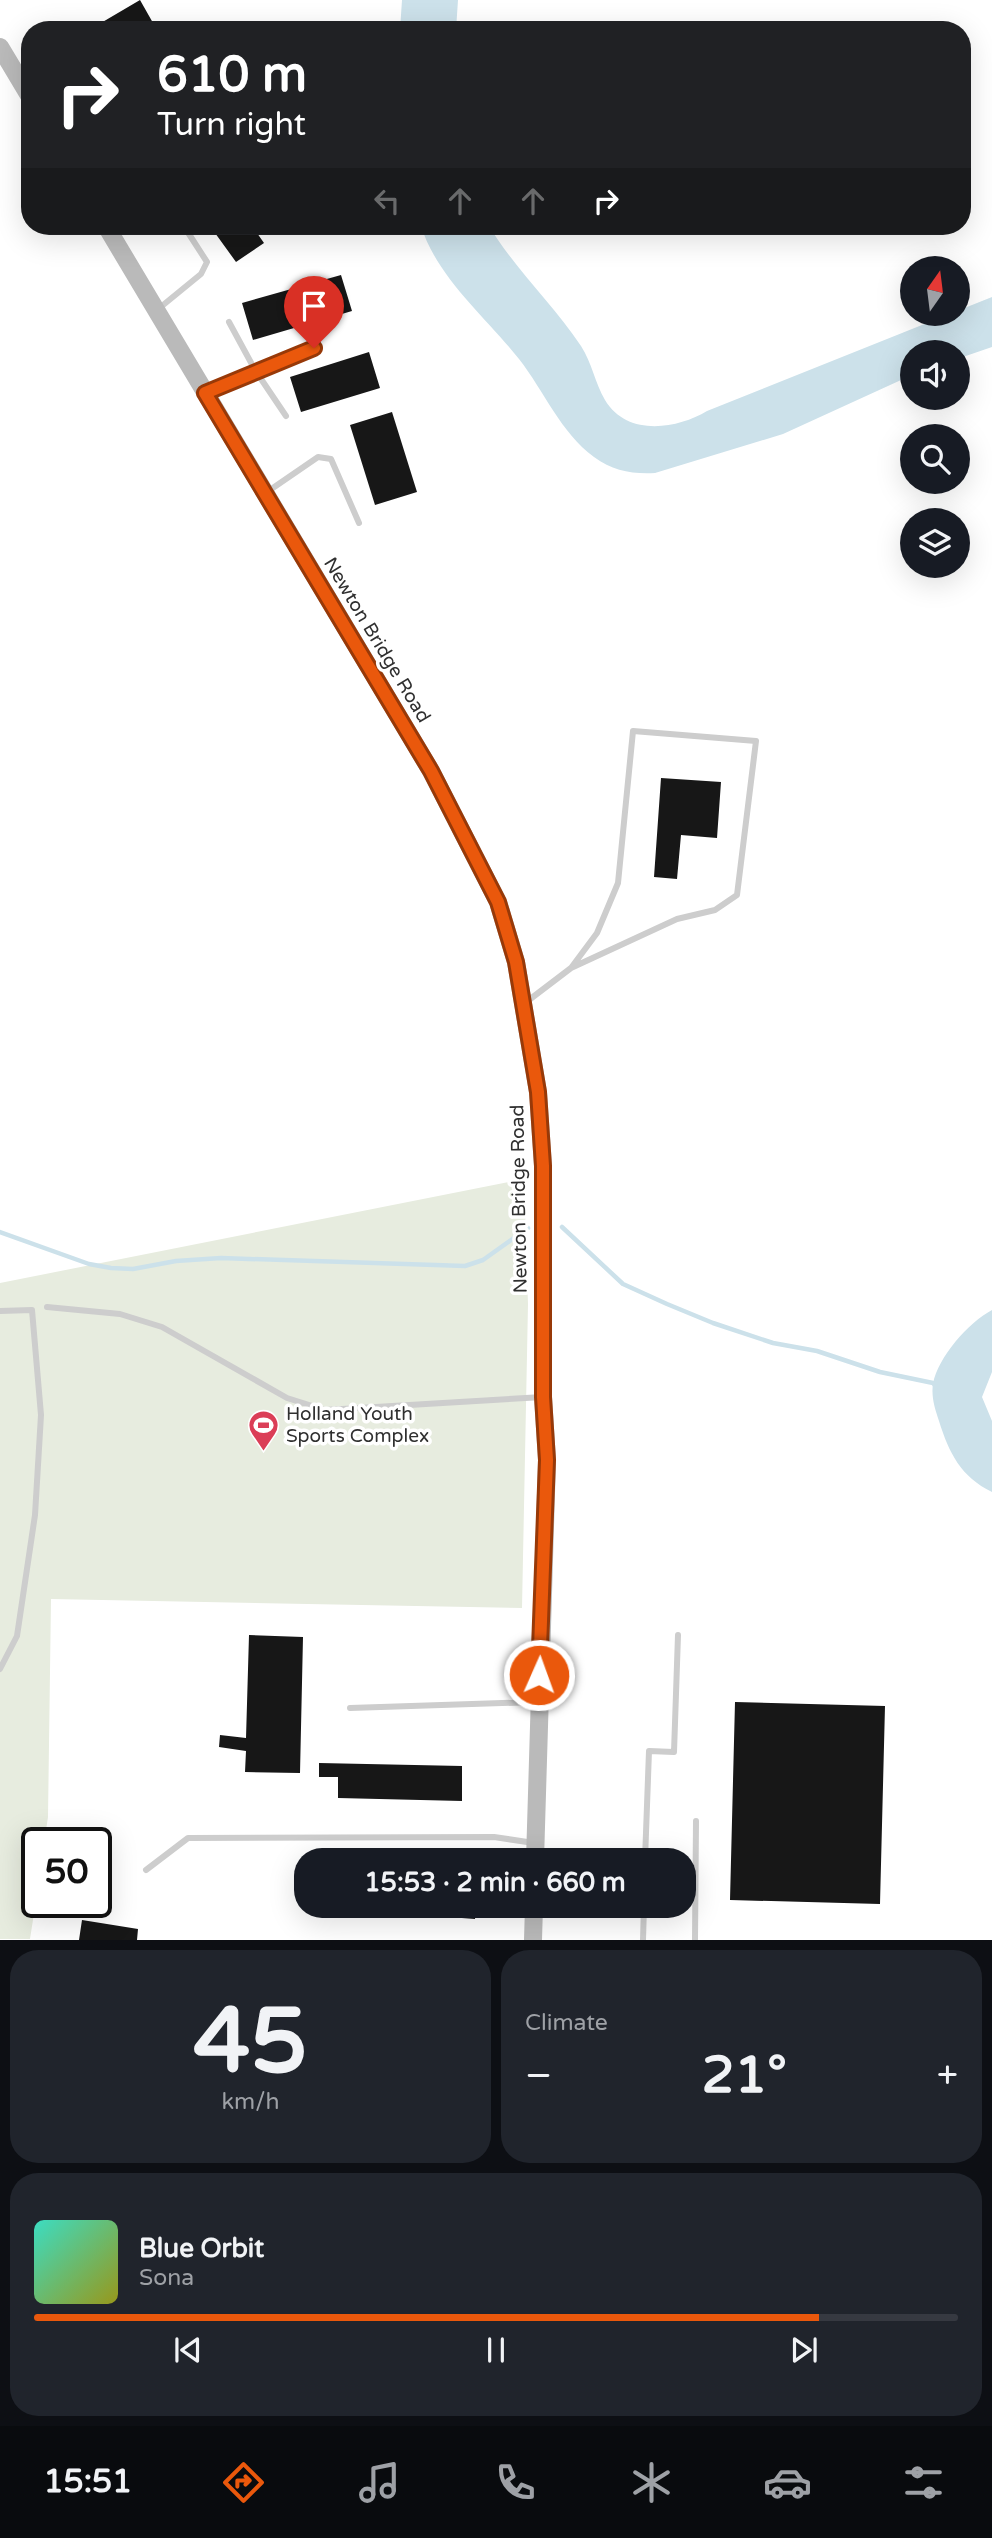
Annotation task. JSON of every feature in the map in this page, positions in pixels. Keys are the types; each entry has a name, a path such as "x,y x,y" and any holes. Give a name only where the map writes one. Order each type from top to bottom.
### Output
{"main road":[{"path":"0,47 21,82"},
{"name":"Newton Bridge Road","path":"111,235 431,771 498,902 516,962 538,1092 543,1166 543,1397 547,1460 535,1848"},
{"path":"533,1940 534,1918"}],"lane":[{"path":"157,311 201,274 207,261 189,235"},
{"path":"229,322 286,416"},
{"path":"205,393 314,348"},
{"path":"265,493 318,457 331,459 359,523"},
{"path":"523,1005 571,968 677,919 715,910 737,895 756,741 633,731 618,883 597,933 571,968"},
{"path":"47,1307 120,1314 162,1326 287,1398 325,1410 543,1397"},
{"path":"0,1311 32,1310 41,1415 35,1515 28,1572 17,1636 0,1669"},
{"path":"645,1848 649,1751 674,1752 678,1635"},
{"path":"350,1708 538,1702"},
{"path":"695,1940 696,1821"},
{"path":"146,1870 188,1839 494,1837 524,1848"},
{"path":"643,1940 644,1918"}],"shaded area":[{"name":"Holland Youth Sports Complex","path":"524,1179 528,1304 522,1608 51,1599 48,1817 46,1827 21,1827 21,1918 33,1918 30,1939 0,1939 0,1283"}],"water":[{"path":"402,0 458,0 457,21 401,21"},
{"path":"425,235 495,235 581,346 605,400 614,412 639,424 653,426 682,422 920,326 970,326 970,306 992,297 992,347 970,355 970,340 900,340 900,380 783,434 655,473 623,471 594,457 572,436 519,359 464,297 439,263"},
{"path":"992,1310 992,1372 982,1397 992,1421 992,1492 972,1479 952,1454 936,1412 933,1384 941,1363 955,1342 973,1323"}],"building":[{"path":"140,0 152,21 104,21"},
{"path":"216,235 258,235 264,243 236,262"},
{"path":"341,275 352,311 253,340 242,303"},
{"path":"369,352 380,388 301,412 290,377"},
{"path":"392,412 417,492 375,505 350,425"},
{"path":"661,778 721,782 717,838 681,835 677,879 654,877"},
{"path":"249,1635 303,1637 300,1773 245,1772 246,1751 219,1747 220,1735 246,1738"},
{"path":"735,1702 885,1706 880,1904 730,1900"},
{"path":"319,1763 462,1766 462,1801 338,1798 338,1777 319,1777"},
{"path":"82,1920 138,1929 137,1940 79,1940"}],"waterway":[{"path":"562,1227 623,1284 667,1304 773,1343 817,1351 880,1372 933,1383 936,1387"},
{"path":"0,1232 89,1264 133,1269 176,1261 221,1258 465,1266 483,1260 528,1228"}],"place":[{"name":"Holland Youth Sports Complex","path":"263,1452"}],"route":[{"path":"314,348 205,393 431,771 498,902 516,962 538,1092 543,1166 543,1397 547,1460 539,1675"}]}
